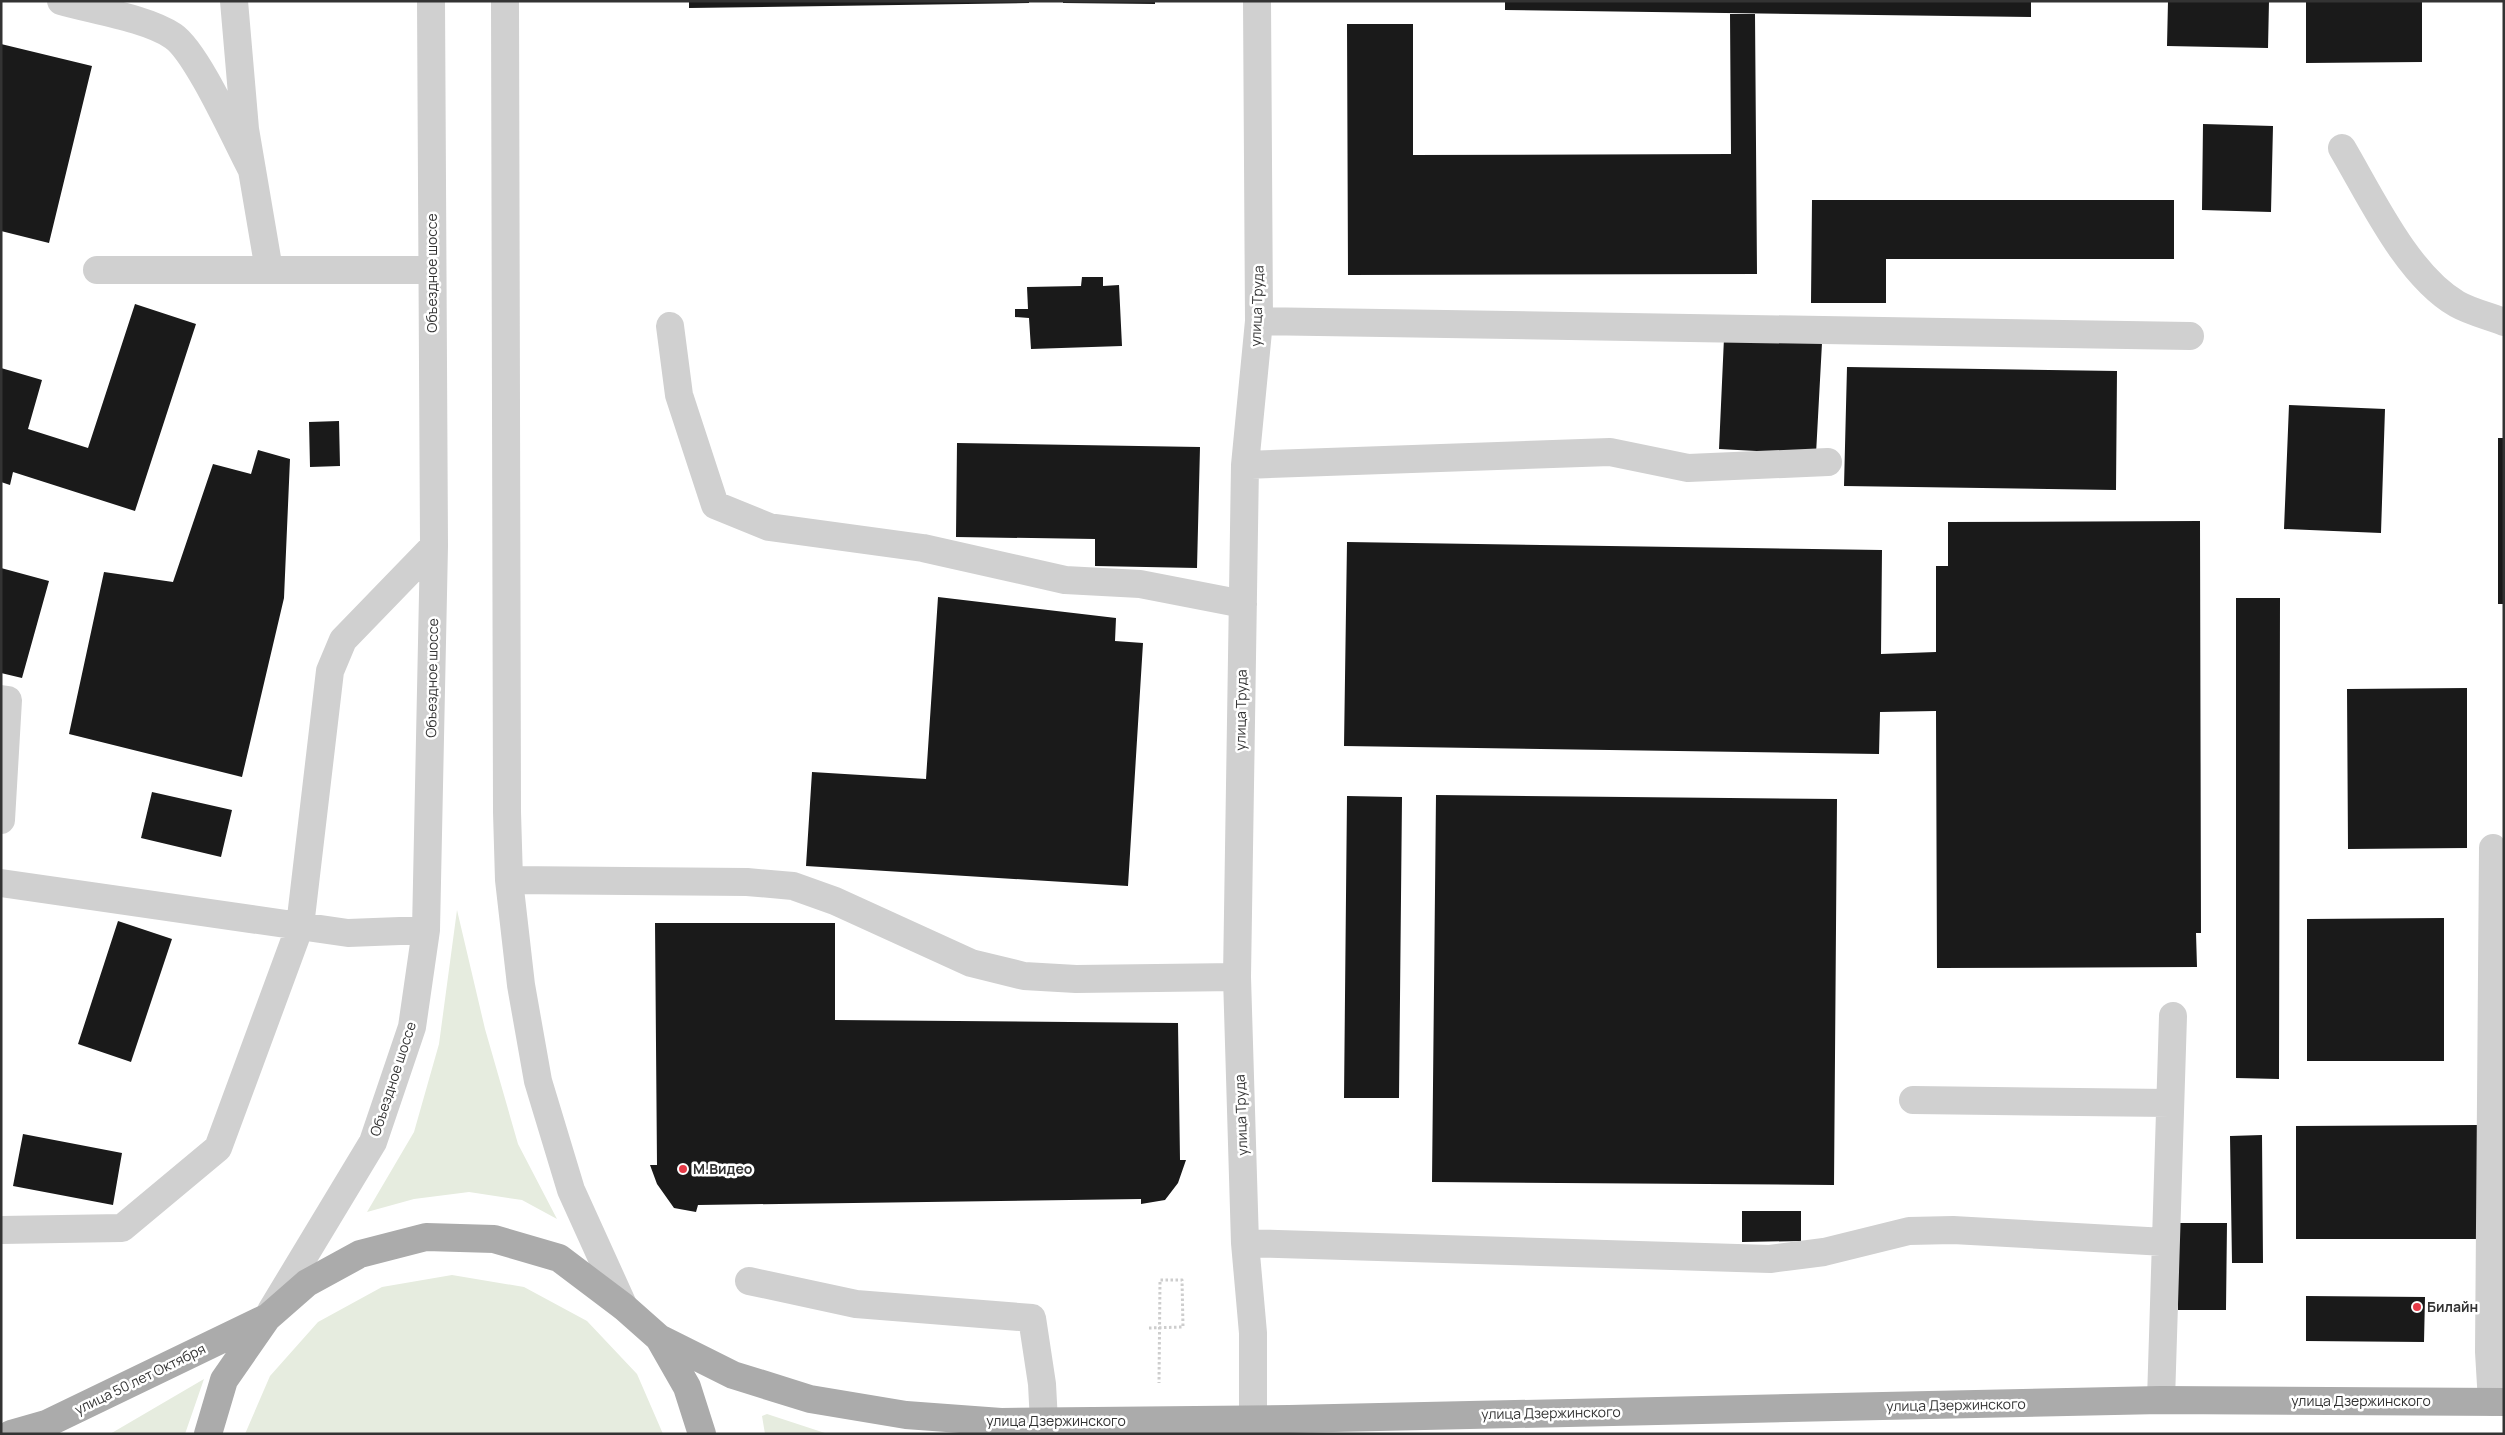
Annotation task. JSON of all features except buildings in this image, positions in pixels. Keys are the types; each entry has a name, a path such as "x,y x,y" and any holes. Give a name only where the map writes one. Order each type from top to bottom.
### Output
{"main road":[{"name":"улица Дзержинского","path":"267,1318 307,1283 360,1254 426,1237 494,1239 559,1258 624,1307 659,1338 733,1375 810,1398 906,1415 1001,1422 1044,1422 2161,1400 2498,1402"},
{"name":"улица 50 лет Октября","path":"11,1434 46,1424 267,1318"},
{"path":"208,1434 224,1380 267,1318"},
{"path":"659,1338 687,1386 702,1434"}],"street":[{"path":"60,1 144,23 174,36 193,58 252,170"},
{"path":"234,1 245,129 270,270"},
{"name":"Объездное шоссе","path":"267,1318 373,1142 412,1027 426,930 434,546 431,1"},
{"path":"505,1 507,812 509,880 521,985 538,1081 571,1190 624,1307"},
{"name":"улица Труда","path":"1253,1419 1253,1333 1245,1243 1237,977 1245,465 1259,321 1256,1"},
{"path":"2342,148 2404,251 2427,280 2457,304 2504,322"},
{"path":"97,270 432,270"},
{"path":"1259,321 2190,336"},
{"path":"670,326 679,395 715,505 769,527 923,548 1065,580 1140,584 1243,604"},
{"path":"1245,465 1610,452 1688,468 1828,462"},
{"path":"1,1230 122,1228 218,1148 300,926 330,671 344,640 434,546"},
{"path":"1,699 8,700 1,820"},
{"path":"2493,848 2489,1342 2498,1402"},
{"path":"509,880 747,882 793,886 835,901 971,964 1024,976 1076,979 1237,977"},
{"path":"1,883 348,933 426,930"},
{"path":"2161,1400 2173,1016"},
{"path":"1913,1100 2170,1103"},
{"path":"1245,1243 1770,1259 1824,1252 1909,1231 1953,1230 2165,1242"},
{"path":"750,1280 856,1304 1032,1318 1042,1384 1044,1422"}],"path":[{"path":"1149,1328 1183,1328 1182,1280 1160,1280 1161,1310 1159,1386"}],"shaded area":[{"path":"457,910 485,1029 518,1144 557,1219 522,1200 469,1192 414,1199 367,1212 414,1132 439,1044"},
{"path":"452,1275 524,1287 587,1321 637,1374 663,1434 245,1434 270,1376 318,1322 382,1287"},
{"path":"204,1379 185,1434 110,1434"},
{"path":"767,1414 828,1434 765,1434 762,1416"}],"place":[{"name":"М.Видео","path":"683,1169"},
{"name":"Билайн","path":"2417,1307"}]}
